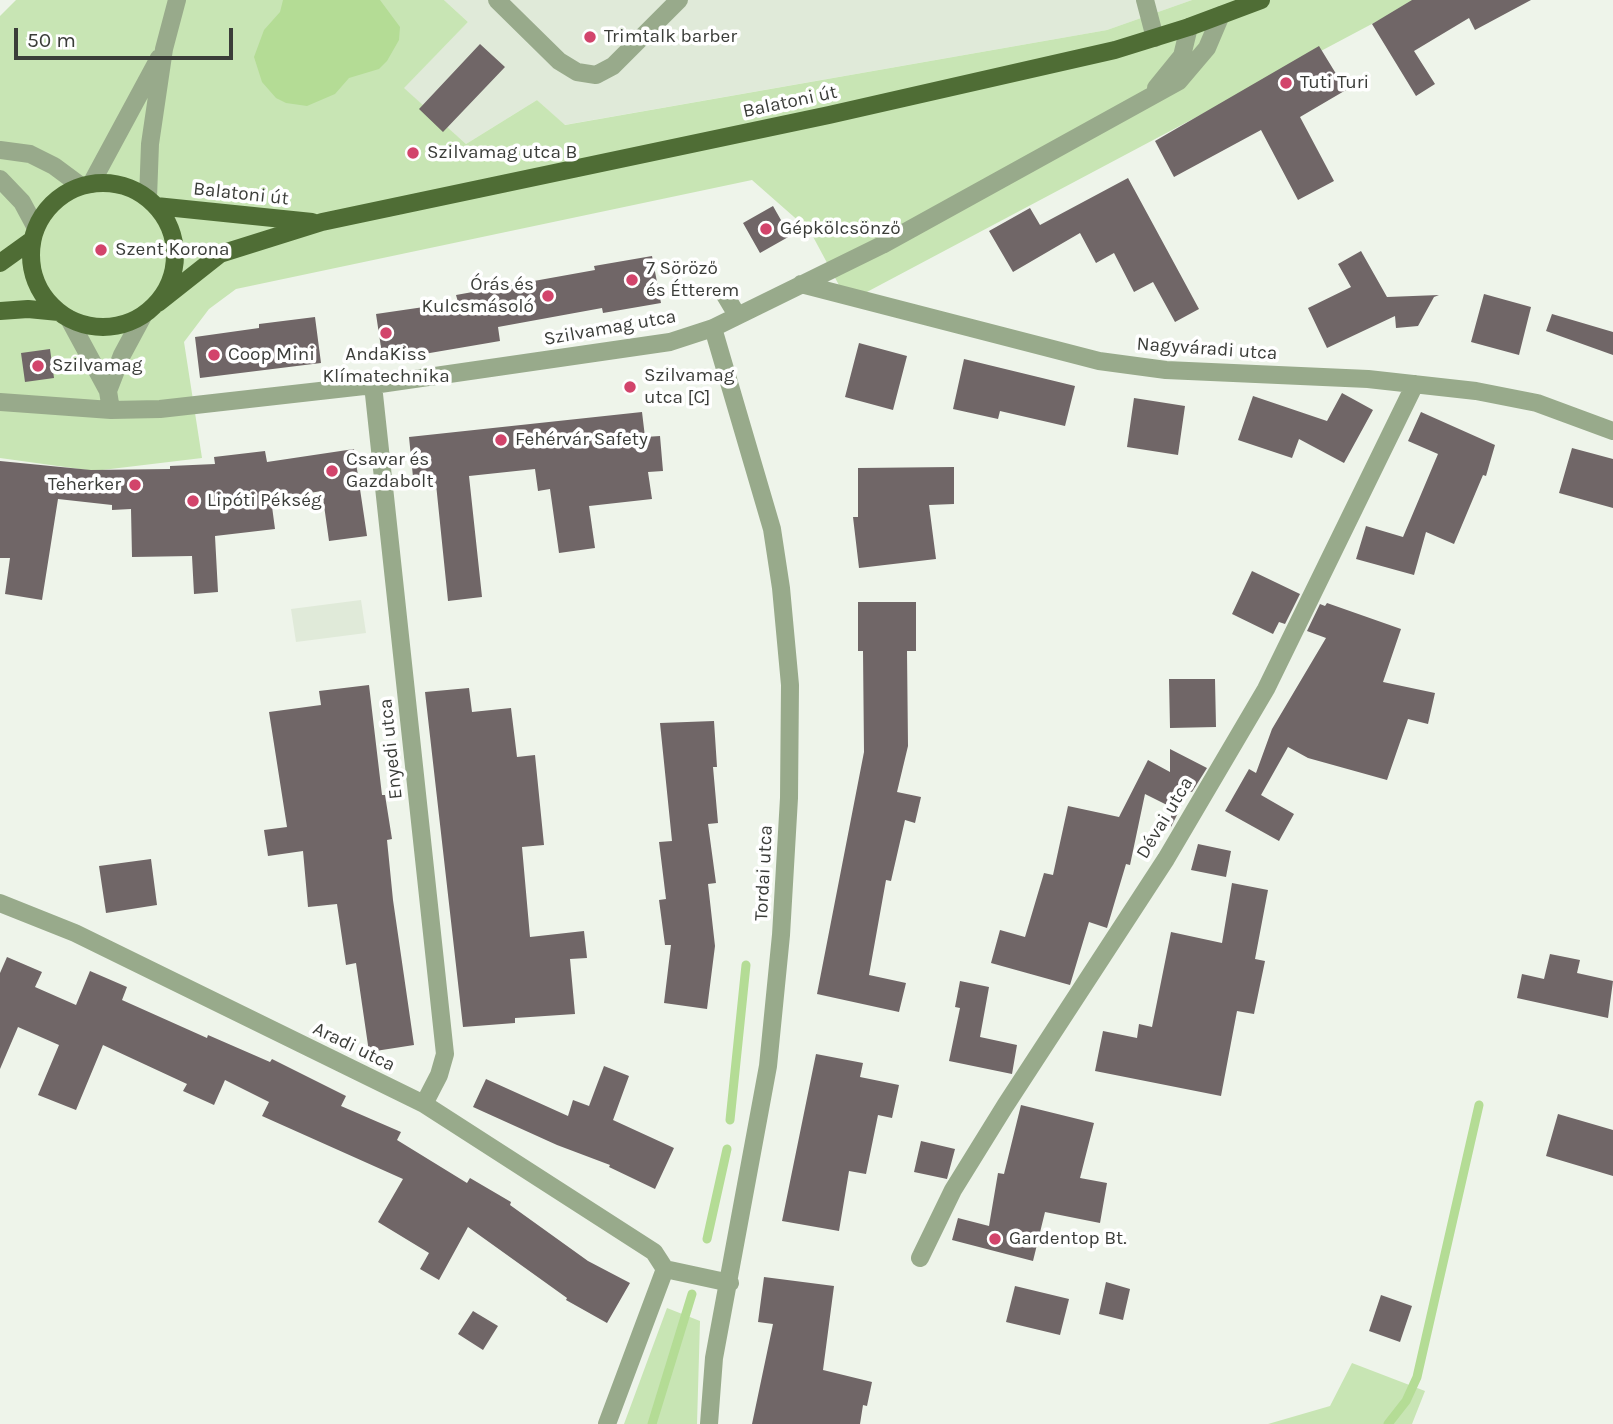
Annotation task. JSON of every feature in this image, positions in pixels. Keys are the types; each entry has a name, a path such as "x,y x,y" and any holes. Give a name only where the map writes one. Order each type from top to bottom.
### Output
{"main road":[{"name":"Balatoni út","path":"158,303 220,254 322,222 816,118 1155,38 1261,0"},
{"path":"0,263 34,234 54,202 86,185 111,183 130,188 152,202 168,223 175,254 169,285 158,303 143,316 126,324 107,328 88,326 64,316 28,309 0,311"},
{"name":"Balatoni út","path":"152,202 322,222"},
{"path":"34,234 31,260 35,280 44,298 64,316"}],"street":[{"path":"152,202 150,144 164,49 177,0"},
{"path":"497,0 559,61 577,72 596,75 613,65 679,0"},
{"path":"1145,0 1155,38"},
{"name":"Szilvamag utca","path":"0,402 111,411 160,409 373,385 670,342 713,328 882,245 1146,99 1189,73 1208,48 1221,15"},
{"name":"Szilvamag utca","path":"1146,99 1182,56 1189,27"},
{"path":"0,150 30,154 86,185 164,49"},
{"path":"0,179 22,202 34,234"},
{"name":"Nagyváradi utca","path":"801,284 1099,361 1166,370 1415,383 1476,391 1536,403 1613,431"},
{"path":"725,295 737,315"},
{"path":"64,316 108,391 111,411"},
{"path":"108,391 122,355 143,316"},
{"name":"Tordai utca","path":"709,1424 714,1358 768,1066 781,935 789,798 790,685 782,588 772,529 713,328"},
{"name":"Dévai utca","path":"920,1258 953,1190 1166,859 1266,689 1415,383"},
{"name":"Enyedi utca","path":"373,385 445,1054 439,1075 424,1104"},
{"name":"Aradi utca","path":"0,903 75,933 424,1104 654,1252 665,1269"},
{"path":"607,1424 665,1269 730,1283"}],"shaded area":[{"path":"16,0 444,0 468,22 404,88 466,144 537,100 565,125 1107,30 1192,0 1417,0 848,302 810,231 752,180 236,289 209,309 184,342 202,458 94,471 0,458 0,16"},
{"path":"283,0 380,0 400,27 399,40 379,69 349,78 335,94 307,106 286,103 276,98 262,82 254,57 264,30 280,12"},
{"path":"444,0 1192,0 1107,30 564,125 537,100 466,144 403,88 468,22"},
{"path":"361,600 366,633 296,642 291,609"},
{"path":"667,1308 700,1321 697,1424 624,1424"},
{"path":"1352,1363 1425,1391 1412,1424 1268,1424 1330,1406"}],"building":[{"path":"1412,0 1531,0 1475,30 1469,18 1414,51 1435,84 1416,96 1372,24"},
{"path":"480,44 505,67 443,132 419,109"},
{"path":"1319,46 1346,90 1300,117 1334,181 1298,200 1261,130 1174,177 1155,141"},
{"path":"1128,178 1199,309 1175,322 1153,282 1134,292 1114,253 1096,263 1080,233 1013,272 989,231 1030,208 1040,225"},
{"name":"Gépkölcsönző","path":"773,206 790,236 760,253 743,223"},
{"path":"1361,251 1387,297 1439,295 1434,297 1418,326 1396,328 1395,316 1327,348 1308,308 1351,287 1338,264"},
{"path":"652,256 661,303 603,313 602,308 498,327 500,341 383,361 376,314 458,302 456,295 595,270 594,266"},
{"path":"1484,294 1531,307 1519,355 1471,342"},
{"path":"1552,314 1613,332 1613,355 1546,331"},
{"path":"315,317 321,363 200,378 195,337 259,328 259,324"},
{"path":"859,343 907,356 893,410 845,397"},
{"name":"Szilvamag","path":"50,349 54,378 25,382 21,353"},
{"path":"964,359 1075,386 1065,426 1000,411 998,419 953,409"},
{"path":"1342,393 1373,410 1344,463 1299,439 1292,458 1238,440 1253,396 1327,421"},
{"path":"1134,398 1185,406 1178,455 1127,447"},
{"path":"642,412 645,437 660,436 663,471 648,472 652,499 589,506 595,548 559,553 550,489 538,491 535,469 469,476 482,597 448,601 436,484 414,487 409,437"},
{"path":"1421,412 1495,445 1486,476 1483,475 1454,544 1426,532 1414,575 1356,559 1366,526 1403,537 1438,454 1408,441"},
{"path":"1572,448 1613,459 1613,508 1559,493"},
{"path":"354,449 367,536 329,541 322,491 271,499 275,529 215,536 218,592 194,594 192,556 132,557 131,509 112,510 112,505 58,499 42,600 5,594 10,558 0,558 0,461 91,470 170,469 170,466 215,464 214,457 265,451 267,462"},
{"path":"954,467 954,504 929,505 936,559 859,568 853,517 858,517 858,468"},
{"path":"1252,571 1300,594 1285,624 1279,622 1273,634 1232,614"},
{"path":"858,602 916,602 916,651 907,651 908,746 897,792 921,797 915,823 905,820 891,881 886,880 869,975 906,983 899,1012 817,994 864,752 863,651 858,651"},
{"path":"1327,603 1401,629 1383,682 1435,693 1428,724 1408,719 1387,780 1308,758 1288,747 1261,795 1294,814 1279,841 1225,811 1249,769 1256,773 1272,729 1326,638 1307,631 1320,604 1325,606"},
{"path":"1169,679 1215,679 1216,727 1170,728"},
{"path":"369,685 382,795 385,795 392,839 387,840 393,900 414,1045 369,1052 356,963 346,965 337,904 308,907 303,851 268,856 264,830 287,827 269,712 321,705 319,691"},
{"path":"469,688 472,712 511,708 517,757 535,755 544,845 522,847 530,937 584,931 587,958 570,959 575,1014 515,1018 515,1023 463,1027 425,692"},
{"path":"714,721 717,767 713,767 718,823 708,824 716,883 708,884 715,946 707,1009 664,1003 671,945 665,945 659,900 666,899 659,842 672,841 660,723"},
{"path":"1170,749 1207,768 1192,792 1189,791 1171,827 1171,807 1145,794 1130,865 1126,864 1107,928 1089,922 1070,985 991,963 1000,930 1025,937 1044,873 1053,875 1068,806 1119,817 1148,760 1170,772"},
{"path":"1198,844 1231,851 1226,877 1191,870"},
{"path":"151,859 157,905 106,913 99,866"},
{"path":"1232,883 1268,890 1255,959 1265,961 1254,1014 1237,1011 1221,1096 1095,1071 1103,1031 1137,1038 1139,1024 1152,1027 1171,932 1222,943"},
{"path":"1550,954 1580,960 1577,973 1613,981 1608,1018 1517,998 1522,974 1544,979"},
{"path":"7,957 42,972 35,987 76,1005 90,971 127,987 122,1000 207,1038 208,1035 270,1062 272,1059 346,1096 341,1106 401,1132 397,1140 467,1183 470,1178 511,1202 510,1205 588,1261 630,1283 607,1323 566,1300 567,1298 468,1227 439,1280 420,1269 429,1253 378,1222 403,1179 262,1116 269,1102 225,1080 214,1105 183,1091 187,1084 103,1045 76,1110 38,1095 59,1045 18,1027 0,1069 0,973"},
{"path":"960,981 989,987 980,1037 1017,1045 1012,1074 949,1061 960,1008 955,1007"},
{"path":"816,1054 863,1063 860,1077 899,1085 892,1118 878,1115 866,1174 849,1171 839,1231 782,1221"},
{"path":"604,1066 629,1076 613,1120 674,1148 655,1189 609,1167 610,1165 557,1145 473,1107 486,1079 568,1116 573,1100 589,1106"},
{"path":"1021,1105 1094,1123 1080,1178 1107,1183 1100,1223 1045,1212 1033,1261 952,1240 958,1218 989,1226 998,1173 1004,1174"},
{"path":"1558,1114 1613,1130 1613,1176 1546,1156"},
{"path":"921,1141 955,1149 947,1179 914,1172"},
{"path":"764,1277 834,1286 823,1370 872,1382 867,1406 863,1405 860,1424 752,1424 773,1324 758,1322"},
{"path":"1106,1282 1130,1289 1123,1320 1099,1314"},
{"path":"1015,1286 1069,1299 1060,1335 1006,1322"},
{"path":"1381,1295 1412,1306 1400,1342 1369,1331"},
{"path":"473,1311 498,1326 483,1350 458,1334"}],"waterway":[{"path":"730,1120 746,965"},
{"path":"1388,1424 1406,1401 1417,1377 1479,1105"},
{"path":"707,1239 727,1149"},
{"path":"652,1424 692,1294"}],"place":[{"name":"Trimtalk barber","path":"590,37"},
{"name":"Tuti Turi","path":"1286,83"},
{"name":"Szilvamag utca B","path":"413,153"},
{"name":"Gépkölcsönző","path":"766,229"},
{"name":"Szent Korona","path":"101,250"},
{"name":"7 Söröző és Étterem","path":"632,280"},
{"name":"Órás és Kulcsmásoló","path":"548,296"},
{"name":"AndaKiss Klímatechnika","path":"386,333"},
{"name":"Coop Mini","path":"214,355"},
{"name":"Szilvamag","path":"38,366"},
{"name":"Szilvamag utca [C]","path":"630,387"},
{"name":"Fehérvár Safety","path":"501,440"},
{"name":"Csavar és Gazdabolt","path":"332,471"},
{"name":"Teherker","path":"135,485"},
{"name":"Lipóti Pékség","path":"193,501"},
{"name":"Gardentop Bt.","path":"995,1239"}]}
